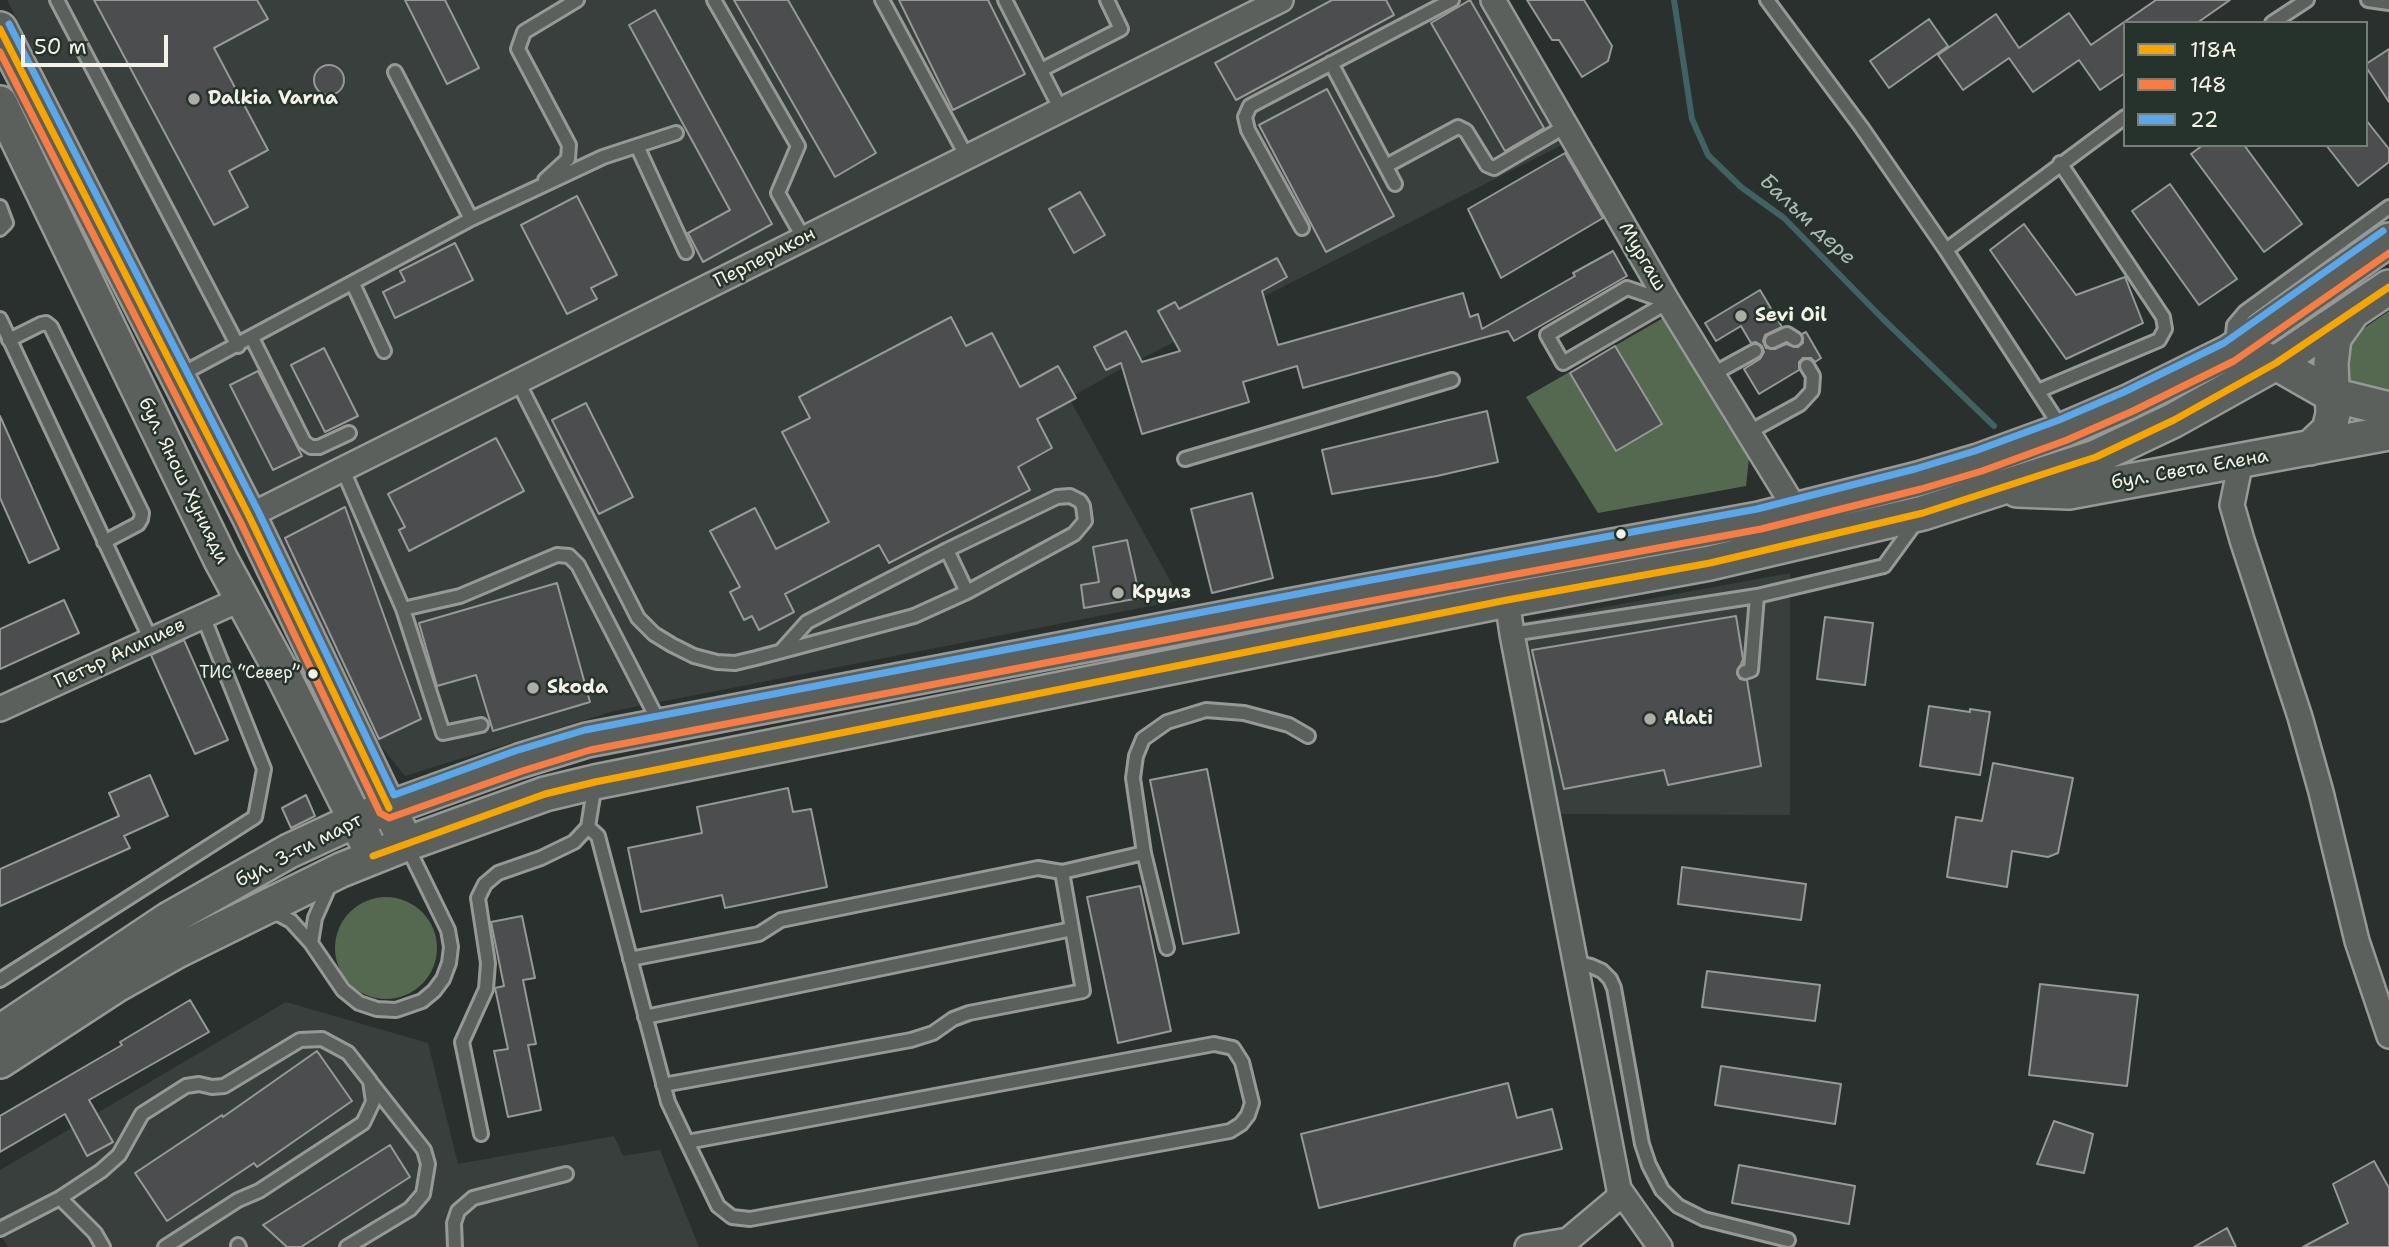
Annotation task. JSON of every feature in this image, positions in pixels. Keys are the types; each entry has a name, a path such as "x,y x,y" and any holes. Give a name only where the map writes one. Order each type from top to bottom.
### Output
{"street":[{"name":"Перперикон","path":"249,516 1281,0"},
{"name":"Мургаш","path":"1493,0 1668,302 1796,510"},
{"path":"0,29 249,516 406,844"},
{"name":"бул. Янош Хунияди","path":"0,103 241,598 288,684 373,856"},
{"name":"бул. 3-ти март","path":"0,1031 169,919 289,851 356,820 519,761 587,740 1759,519 1918,479 1978,461 2063,430 2128,402 2230,351 2389,240"},
{"name":"бул. 3-ти март","path":"0,1061 115,986 177,951 337,872 373,856 545,794 1507,600 1710,563 1923,513 1990,489 2096,457 2174,420 2276,363 2389,287"},
{"path":"2310,448 2329,430 2333,414 2331,363 2334,338 2351,313"},
{"path":"2230,351 2250,354 2276,363 2332,395 2389,408"},
{"name":"бул. Света Елена","path":"1990,489 2069,492 2389,433"},
{"path":"2241,460 2232,505 2300,717 2357,941 2389,1036"},
{"path":"1796,510 1811,540"},
{"path":"1527,1247 1568,1240 1618,1198 1619,1189 1507,600 1514,580 1530,562"},
{"name":"Петър Алипиев","path":"0,709 241,598"},
{"path":"587,740 596,782"},
{"path":"1619,1189 1660,1247"}],"lane":[{"path":"57,0 238,346"},
{"path":"536,189 568,159 569,145 518,49 523,32 577,0"},
{"path":"714,0 798,146 778,193 804,239"},
{"path":"883,0 967,157"},
{"path":"1005,0 1062,110"},
{"path":"1041,70 1121,29 1107,0"},
{"path":"1302,228 1248,130 1245,117 1247,111 1255,102 1452,0"},
{"path":"1784,0 1770,4 1875,146 2063,430"},
{"path":"2275,21 2307,0"},
{"path":"2368,0 2389,3"},
{"path":"1331,62 1395,184"},
{"path":"395,72 471,219"},
{"path":"1946,250 2123,118"},
{"path":"1386,166 1458,127 1466,131 1488,166 1496,168 1566,126"},
{"path":"178,377 471,219 603,157 676,133"},
{"path":"637,146 686,252"},
{"path":"2038,391 2159,340 2165,329 2163,317 2060,163"},
{"path":"0,207 6,223 0,229"},
{"path":"2230,351 2234,325 2245,312 2389,207"},
{"path":"352,284 384,351"},
{"path":"1627,288 1668,302 1563,363 1547,335 1627,288"},
{"path":"0,319 151,640"},
{"path":"9,340 41,324 47,323 51,327 142,513 138,524 104,542"},
{"path":"1772,341 1787,334 1795,339"},
{"path":"252,338 304,442 311,447 319,447 349,433"},
{"path":"1713,374 1755,351"},
{"path":"1749,432 1800,404 1812,391 1813,376 1807,366"},
{"path":"1185,459 1452,380"},
{"path":"518,382 638,618 654,634 672,645 694,656 717,662 735,663 781,651 914,616 967,592 1079,531 1085,521 1083,506 1080,501 1070,496 1057,497 807,622 781,651"},
{"path":"343,470 403,609 443,733 481,725"},
{"path":"1512,634 1757,596 1884,566 1923,513"},
{"path":"947,550 967,592"},
{"path":"403,609 460,596 557,555 569,556 578,565 661,726"},
{"path":"1745,672 1751,670 1757,596"},
{"path":"0,980 255,817 264,769 203,616"},
{"path":"1167,948 1144,853 1133,778 1136,756 1143,739 1167,722 1206,710 1244,713 1289,725 1308,736"},
{"path":"481,1134 462,1042 486,989 488,963 478,898 485,884 498,873 541,858 573,842 588,827 596,782"},
{"path":"588,827 598,836 668,1102 687,1142 718,1206 732,1217 750,1219 1230,1131 1241,1124 1252,1103 1242,1062 1233,1048 1214,1044 687,1142"},
{"path":"248,917 268,913 291,921 311,943 343,990 359,1003 377,1009 396,1010 422,1001 443,979 451,947 448,930 406,844"},
{"path":"630,960 759,934 781,920 1038,868 1062,872 1144,853"},
{"path":"311,943 315,918 337,872"},
{"path":"663,1085 911,1040 933,1033 953,1019 968,1013 1083,991 1062,872"},
{"path":"645,1017 1072,929"},
{"path":"1575,962 1602,971 1614,988 1642,1144 1662,1190 1678,1206 1704,1219 1788,1240"},
{"path":"0,1229 60,1198 101,1171 119,1154 142,1114 186,1086 224,1086 299,1040 322,1040 348,1053 424,1150 428,1164 423,1194 410,1209 347,1247"},
{"path":"165,1247 238,1200 260,1191 363,1123 373,1102 369,1081"},
{"path":"455,1247 454,1223 458,1211 473,1198 566,1174"},
{"path":"60,1198 95,1233 103,1247"}],"shaded area":[{"path":"7,0 1479,0 1562,145 1069,398 1181,600 614,711 405,776 375,739 282,541"},
{"path":"1790,573 1790,815 1561,814 1524,622"},
{"path":"286,1002 428,1043 458,1164 614,1136 623,1156 660,1150 699,1247 8,1247 0,1234 0,1170"}],"green space":[{"path":"2389,311 2389,395 2350,386 2340,366 2344,342"},
{"path":"1663,318 1749,458 1746,486 1598,513 1526,397"},
{"path":"386,897 405,901 422,912 433,929 437,948 433,967 422,984 405,995 386,999 367,995 350,984 339,967 335,948 339,929 350,912 367,901"}],"building":[{"name":"Dalkia Varna","path":"94,0 257,0 268,19 214,48 268,150 229,171 248,207 214,225"},
{"path":"405,0 445,0 479,68 447,84"},
{"path":"734,0 788,0 876,153 835,177"},
{"path":"899,0 988,0 1025,74 953,110"},
{"path":"1332,0 1386,0 1394,15 1236,100 1215,63"},
{"path":"1470,0 1544,128 1505,151 1431,23"},
{"path":"1527,0 1584,0 1612,46 1608,61 1582,77 1559,40 1552,40"},
{"path":"2156,0 2230,0 2200,21 2126,21"},
{"path":"655,10 772,224 703,262 688,233 730,210 629,25"},
{"path":"2069,13 2091,45 2123,23 2123,74 2100,90 2079,60 2033,92 2009,58 1963,90 1938,55 1996,14 2019,48"},
{"path":"1929,19 1948,46 1889,88 1870,61"},
{"path":"2389,49 2389,102 2368,70 2368,63"},
{"path":"329,65 340,69 344,80 340,91 329,95 318,91 314,80 318,69"},
{"path":"1327,89 1394,216 1326,252 1259,125"},
{"path":"2368,123 2389,149 2389,162 2358,186 2328,147 2368,147"},
{"path":"2200,147 2245,147 2302,224 2264,252 2191,154"},
{"path":"1565,153 1603,218 1501,278 1468,209"},
{"path":"2170,184 2237,279 2199,305 2132,211"},
{"path":"1080,192 1105,235 1074,253 1049,209"},
{"path":"577,196 617,275 591,288 597,299 567,314 521,225"},
{"path":"2024,224 2076,295 2125,277 2143,323 2066,359 1990,250"},
{"path":"455,243 473,280 395,318 383,292 405,281 400,271"},
{"path":"1613,251 1627,276 1514,341 1508,331 1303,388 1297,366 1243,382 1249,402 1142,434 1121,363 1106,370 1094,347 1126,331 1142,362 1180,351 1158,311 1175,302 1179,309 1277,258 1287,277 1262,291 1278,345 1463,293 1470,317 1478,314 1482,329"},
{"path":"1760,290 1782,327 1765,335 1763,341 1766,348 1775,349 1786,344 1798,347 1803,343 1802,334 1806,332 1821,358 1815,362 1811,358 1803,358 1799,362 1799,370 1759,394 1744,369 1760,359 1764,352 1762,346 1756,342 1751,343 1741,326 1716,341 1705,323"},
{"path":"951,317 966,346 992,333 1020,387 1058,366 1076,398 1037,419 1052,448 1018,467 1030,490 889,563 879,545 785,594 794,612 759,630 752,616 744,620 730,592 740,587 710,531 755,508 776,549 829,522 782,432 810,418 799,397"},
{"path":"1615,346 1662,424 1616,451 1570,373"},
{"path":"324,348 358,416 325,432 291,365"},
{"path":"258,371 302,456 273,470 230,385"},
{"path":"586,403 633,497 599,514 552,420"},
{"path":"1487,411 1498,462 1437,476 1332,494 1322,450"},
{"path":"0,416 59,549 29,563 0,498"},
{"path":"496,438 524,491 409,551 399,530 405,527 388,494"},
{"path":"1252,493 1273,578 1212,593 1191,509"},
{"path":"345,507 421,719 379,739 285,538"},
{"path":"1127,540 1140,598 1084,608 1081,585 1099,582 1093,547"},
{"path":"557,583 590,702 493,731 476,675 437,686 419,623"},
{"path":"64,600 79,633 0,669 0,629"},
{"name":"Alati","path":"1736,616 1743,659 1737,674 1740,679 1747,680 1761,766 1668,785 1664,770 1564,789 1532,650"},
{"path":"1825,617 1873,623 1865,685 1817,679"},
{"path":"184,640 228,740 195,754 151,655"},
{"path":"1929,706 1990,712 1980,775 1920,766"},
{"path":"1993,763 2073,778 2058,853 2048,857 2012,851 2007,887 1947,877 1956,817 1982,821"},
{"path":"1207,769 1239,933 1183,944 1150,780"},
{"path":"150,775 168,816 124,836 130,848 0,906 0,869 119,816 109,793"},
{"path":"788,788 793,812 811,809 827,887 725,908 722,895 641,912 628,848 702,833 697,807"},
{"path":"306,795 315,816 291,828 282,808"},
{"path":"1682,867 1806,884 1801,920 1678,904"},
{"path":"1140,886 1171,1031 1118,1043 1087,897"},
{"path":"522,916 535,978 523,980 536,1044 528,1045 541,1110 508,1117 494,1051 508,1049 495,988 504,986 491,922"},
{"path":"1707,971 1820,985 1815,1021 1702,1007"},
{"path":"2040,984 2138,995 2127,1086 2029,1075"},
{"path":"190,1000 209,1032 89,1100 113,1142 87,1156 65,1114 0,1152 0,1116 122,1045 120,1042"},
{"path":"317,1051 352,1101 257,1167 254,1163 167,1221 135,1173 222,1115 223,1117"},
{"path":"1721,1066 1841,1084 1835,1124 1715,1105"},
{"path":"1508,1083 1517,1118 1552,1109 1562,1149 1319,1208 1301,1134"},
{"path":"2054,1121 2093,1134 2084,1173 2037,1164"},
{"path":"390,1145 410,1177 301,1247 287,1247 263,1225"},
{"path":"2374,1161 2389,1188 2389,1247 2303,1247 2348,1223 2333,1184"},
{"path":"1739,1165 1855,1186 1849,1224 1732,1203"},
{"path":"2227,1228 2236,1247 2194,1247"}],"waterway":[{"name":"Балъм дере","path":"1674,0 1692,119 1708,155 1741,187 1784,218 1994,426"}],"transit line":[{"name":"22","path":"9,24 258,511 394,795 515,751 585,730 1757,509 1915,469 1975,451 2059,420 2124,392 2224,343 2383,231"},
{"name":"118А","path":"0,29 249,516 389,808"},
{"name":"148","path":"0,52 240,521 380,813 389,818 590,750 1761,529 1921,489 1982,471 2067,440 2234,361 2389,253"},
{"name":"118А","path":"373,856 545,794 595,782 1507,600 1710,563 1923,513 2096,457 2174,420 2276,363 2389,287"}],"place":[{"name":"Dalkia Varna","path":"194,99"},
{"name":"Sevi Oil","path":"1741,316"},
{"name":"Круиз","path":"1118,593"},
{"name":"ТИС “Север”","path":"313,674"},
{"name":"Skoda","path":"533,688"},
{"name":"Alati","path":"1650,719"}]}
